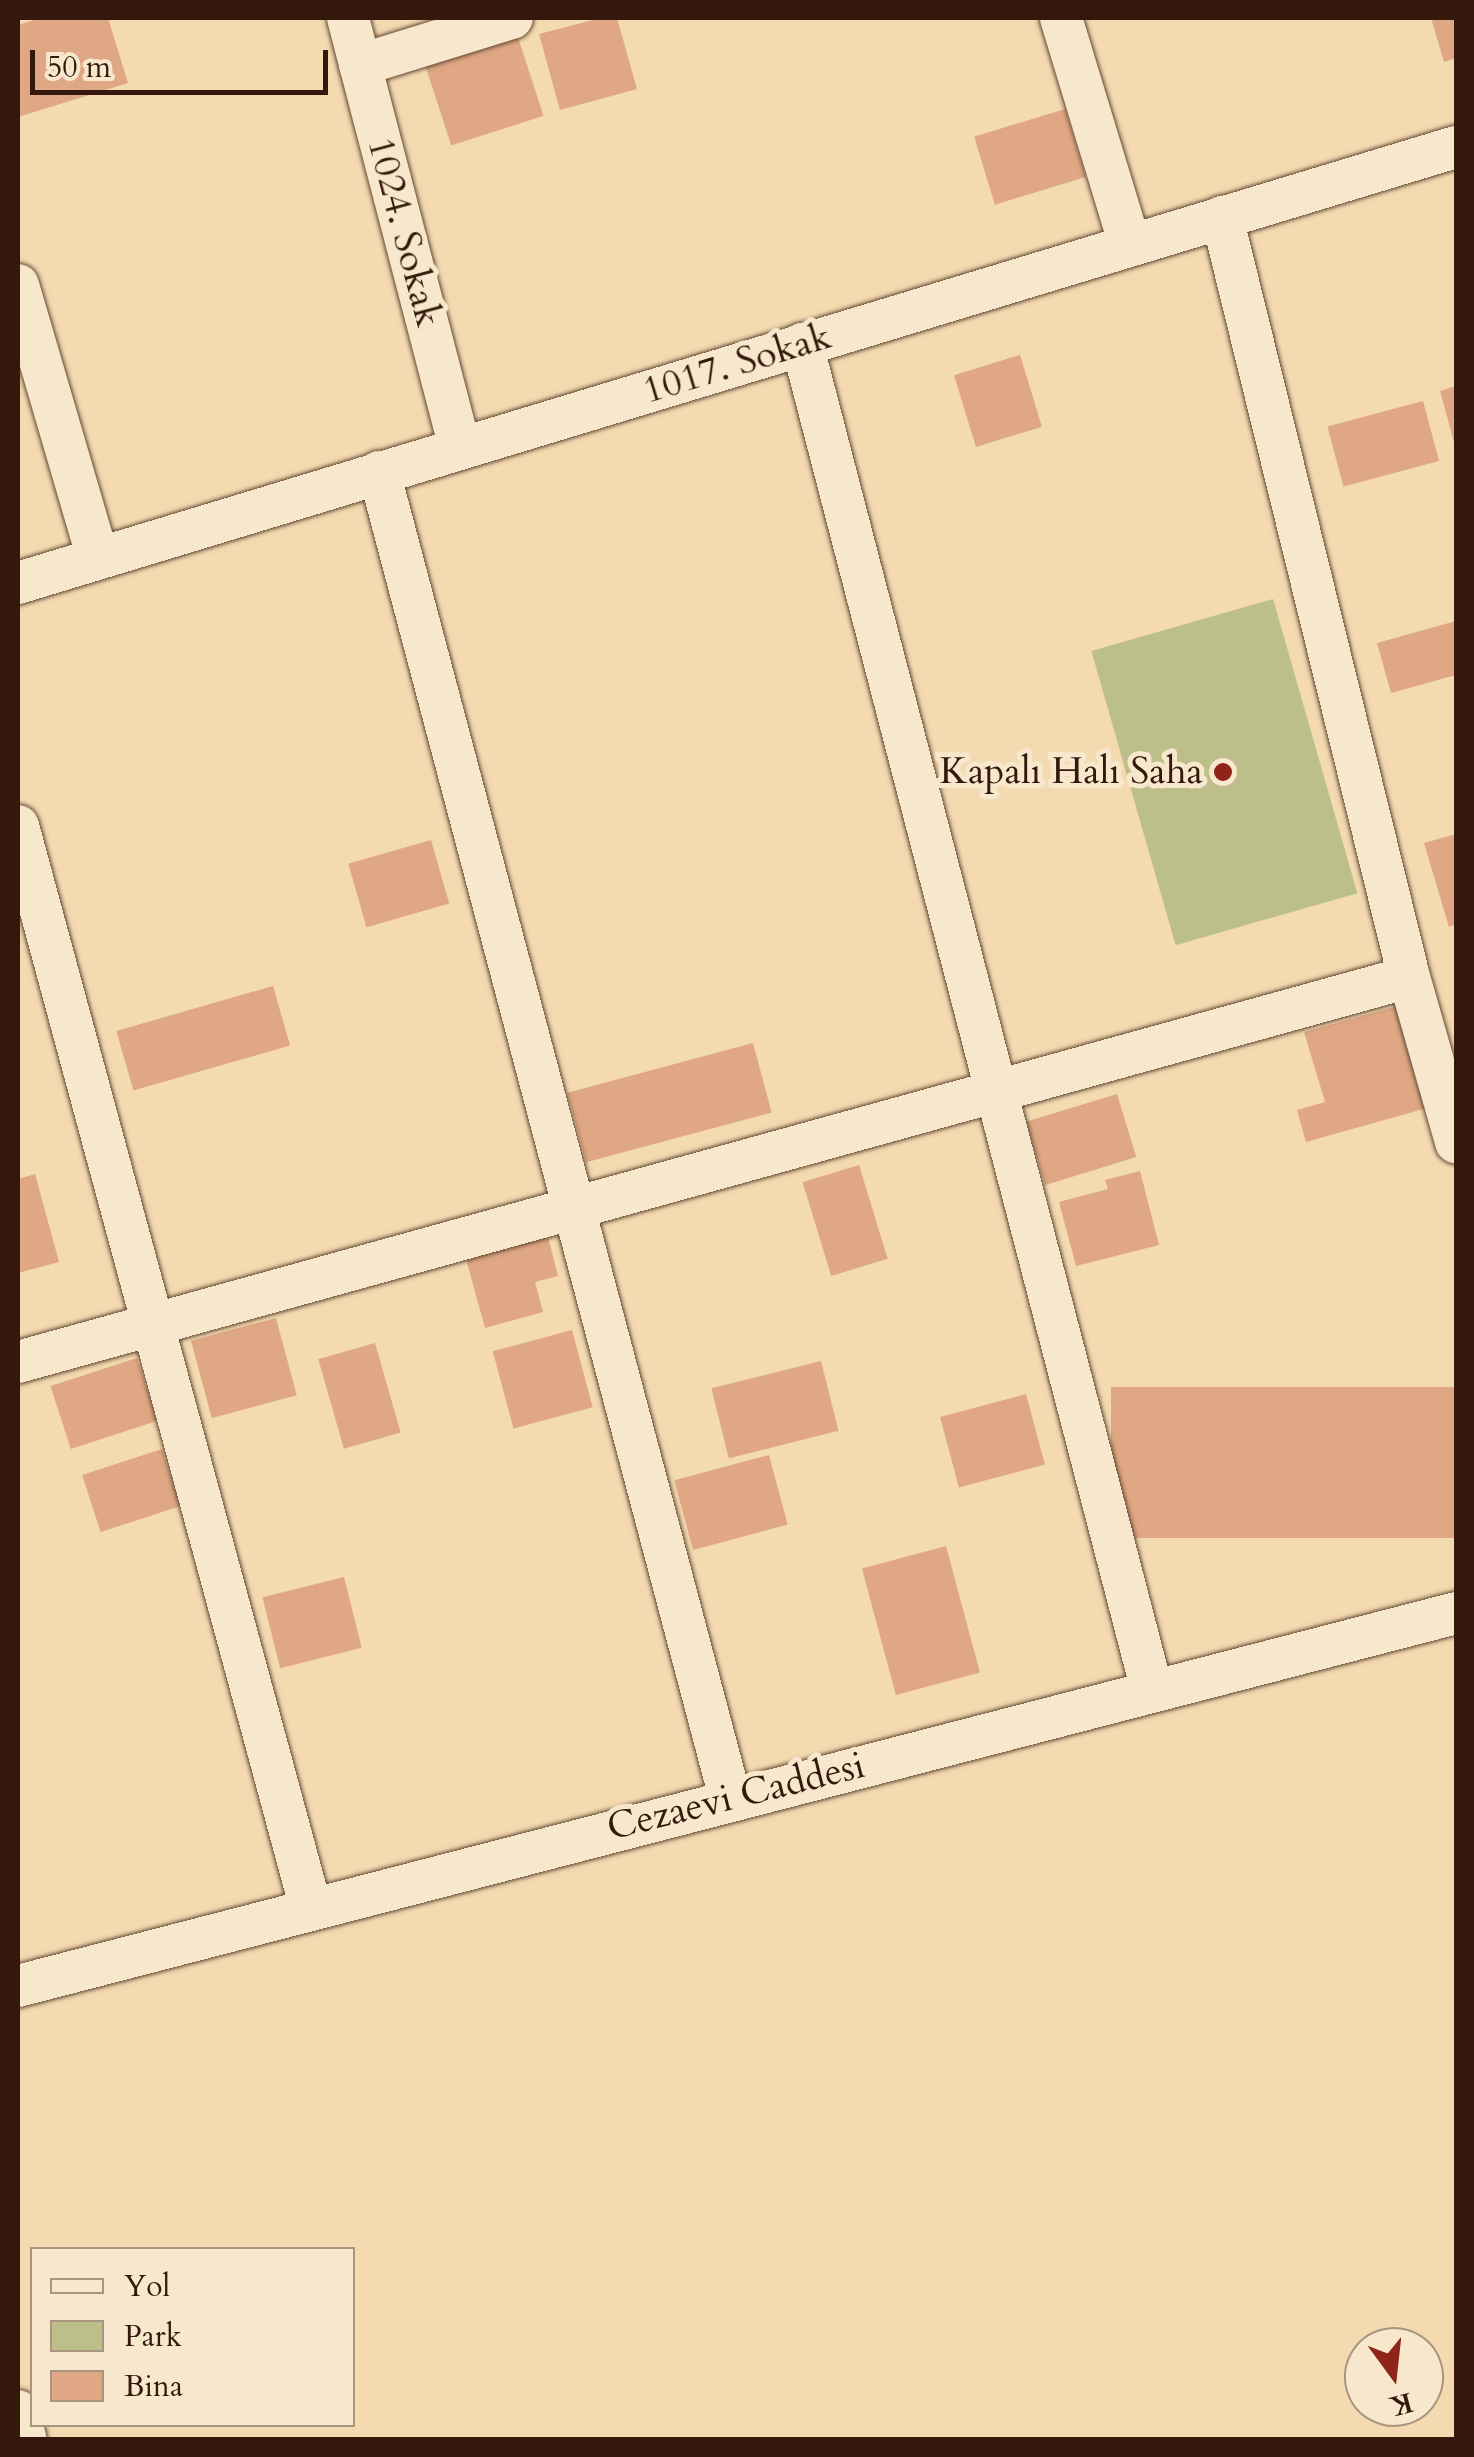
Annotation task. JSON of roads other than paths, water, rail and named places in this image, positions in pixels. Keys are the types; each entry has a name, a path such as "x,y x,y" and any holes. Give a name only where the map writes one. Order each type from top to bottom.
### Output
{"street":[{"name":"1024. Sokak","path":"348,18 460,447"},
{"path":"360,65 512,18"},
{"path":"1061,18 1130,246"},
{"name":"1017. Sokak","path":"18,583 1456,147"},
{"path":"1222,217 1409,977 1456,1142"},
{"path":"18,285 98,558"},
{"path":"802,344 1152,1691"},
{"path":"379,472 730,1798"},
{"path":"18,826 310,1906"},
{"path":"18,1362 573,1205 1409,977"},
{"name":"Cezaevi Caddesi","path":"18,1986 310,1906 1456,1614"},
{"path":"18,2411 26,2440"}],"place":[{"name":"Kapalı Halı Saha","path":"1223,772"}]}
